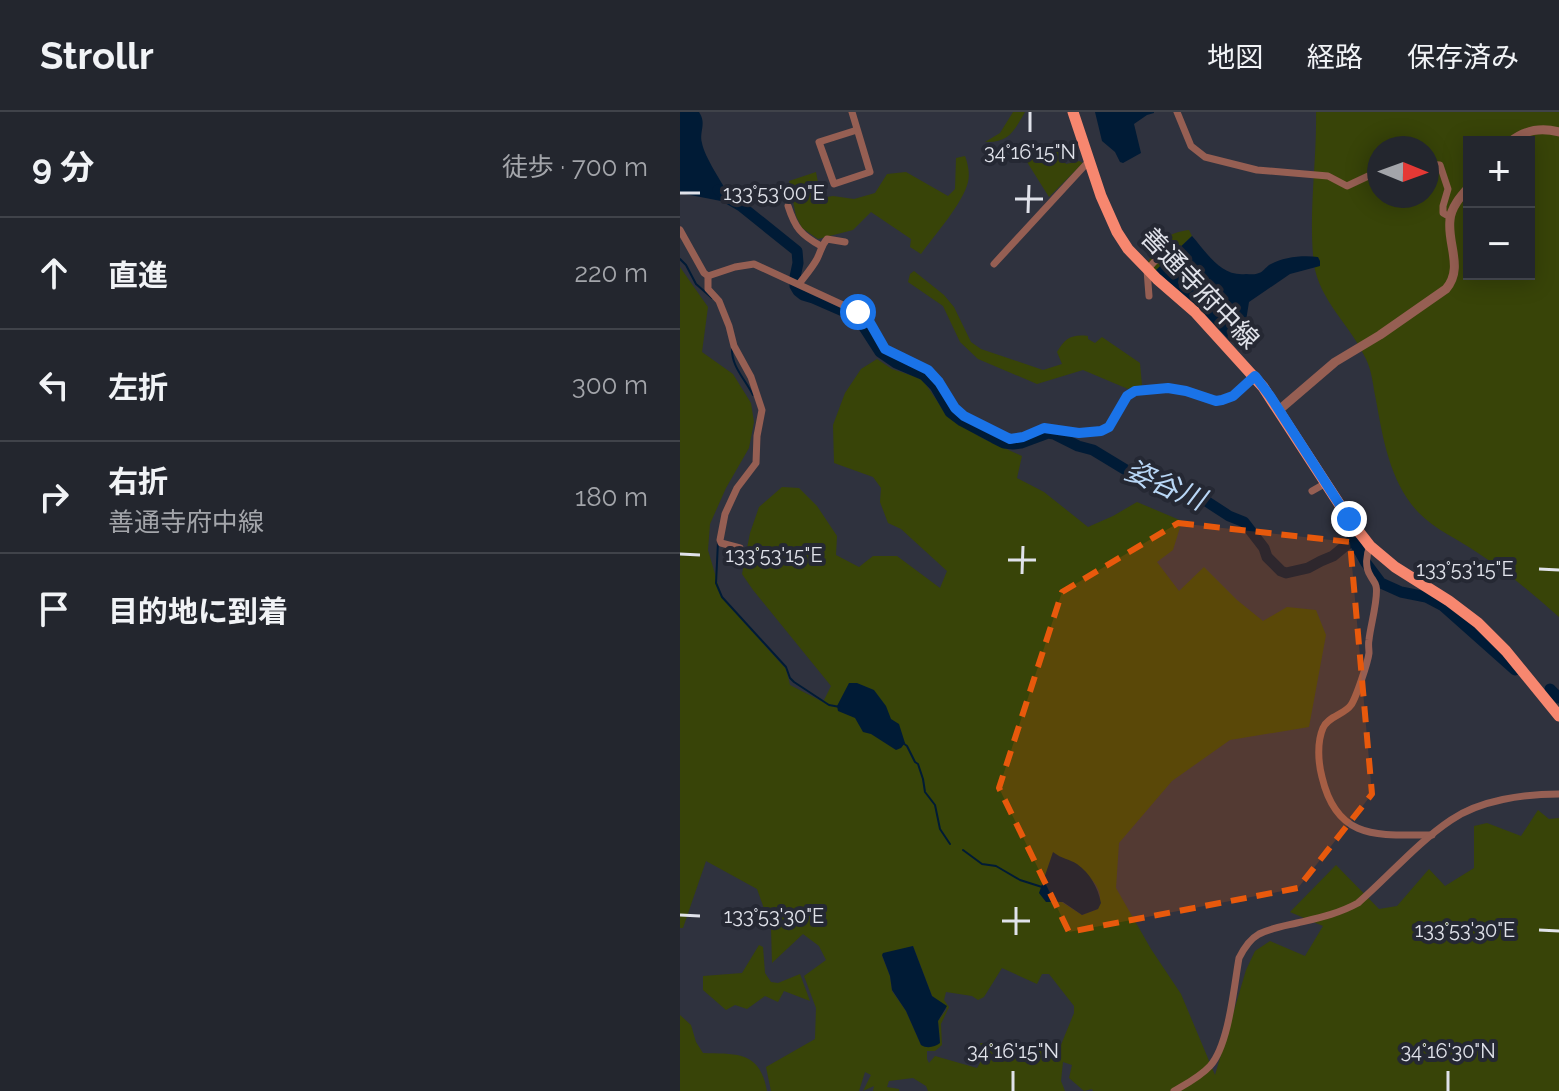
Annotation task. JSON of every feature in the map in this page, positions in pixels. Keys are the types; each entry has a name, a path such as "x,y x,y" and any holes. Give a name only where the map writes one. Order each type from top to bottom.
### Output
{"main road":[{"name":"善通寺府中線","path":"1073,112 1101,196 1128,249 1195,312 1255,376 1370,546 1395,567 1478,623 1513,658 1559,716"}],"street":[{"path":"852,112 870,172 834,184 819,142 857,130"},
{"path":"1177,112 1191,146 1205,157 1257,170 1328,176 1347,186 1367,178"},
{"path":"1519,136 1527,131 1559,132"},
{"path":"994,264 1088,162"},
{"path":"1439,165 1448,189 1442,209 1450,217"},
{"path":"1279,410 1335,362 1446,289 1455,271 1450,217 1463,194"},
{"path":"788,206 795,225 805,237 821,246"},
{"path":"680,230 708,276 708,289 719,301 734,346 751,377 762,410 756,463 737,488 725,514 720,540 725,545 740,548"},
{"path":"796,283 820,254 821,246 827,239 845,242"},
{"path":"1149,296 1147,270 1169,250"},
{"path":"708,276 754,264 858,312 869,321 885,349 928,370 964,416 1010,439 1044,428 1079,433 1101,431 1109,427 1127,396 1135,391 1168,388 1216,401 1233,396 1255,376"},
{"path":"1312,491 1326,483"},
{"path":"1370,546 1366,555 1367,565 1377,588 1369,653 1352,705 1327,722 1322,732 1320,767 1324,787 1339,816 1361,830 1385,835 1432,835"},
{"path":"1174,1091 1198,1077 1217,1057 1227,1024 1239,958 1251,940 1274,928 1325,917 1358,903 1432,835 1478,806 1521,797 1559,794"}],"highlighted area":[{"path":"1178,523 1350,542 1372,794 1298,888 1069,932 999,788 1062,592"}],"green space":[{"path":"1013,112 1025,112 1010,134 1000,140 985,142 1000,133"},
{"path":"1316,112 1559,112 1559,617 1499,568 1439,529 1408,500 1394,474 1385,445 1368,364 1317,277 1312,226"},
{"path":"1056,146 1066,164 1083,163 1049,197 1027,162"},
{"path":"965,156 969,176 965,190 921,254 910,247 911,239 871,212 853,230 818,239 802,228 796,216 789,181 816,172 821,198 854,199 875,193 887,174 906,172 948,196 955,189 956,158"},
{"path":"1189,230 1192,236 1155,271 1147,264 1163,240"},
{"path":"680,267 708,307 702,352 733,374 751,403 754,422 749,448 710,524 708,550 722,598 786,669 790,685 823,702 831,686 742,574 759,507 782,487 799,488 817,506 837,536 836,555 859,567 873,556 897,556 940,588 947,571 901,529 888,523 880,502 881,488 873,477 834,463 833,425 845,393 861,369 877,359 892,369 922,379 948,417 982,438 1022,456 1017,478 1044,492 1088,527 1137,502 1182,521 1173,550 1157,562 1179,591 1204,567 1263,621 1287,607 1316,610 1326,635 1309,727 1230,740 1172,781 1119,843 1116,888 1181,994 1215,1075 1246,970 1255,951 1270,941 1305,956 1323,926 1290,912 1336,865 1379,909 1397,906 1429,869 1445,886 1474,868 1474,826 1487,823 1521,836 1538,810 1549,819 1559,818 1559,1091 1084,1091 1069,1078 1072,1065 1063,1062 1061,1081 1065,1091 928,1091 926,1086 913,1078 889,1081 887,1087 899,1091 873,1091 874,1086 863,1091 871,1075 865,1072 859,1091 771,1091 766,1067 815,1039 816,1008 804,976 826,960 819,946 803,934 772,963 771,928 757,889 706,861 683,928 680,928","holes":["1063,860 1080,869 1096,885 1100,896 1098,909 1082,915 1060,901","913,946 932,996 947,1009 938,1021 940,1040 921,1045 906,1011 892,991 882,956","1002,968 1037,984 1042,974 1049,974 1074,1006 1056,1057 1032,1047 980,1043 984,1056 977,1068 935,1056 929,1063 927,1051 935,1051 942,1045 941,1024 949,1007 944,1000 946,992 972,996 978,1000 984,997"]},
{"path":"914,271 944,295 954,307 971,342 981,349 1043,370 1062,364 1057,352 1070,338 1088,336 1095,343 1102,337 1140,363 1142,385 1128,389 1083,370 1037,384 978,359 960,342 943,306 908,282"},
{"path":"759,945 763,947 765,973 771,982 778,983 800,974 810,1001 784,991 778,1002 765,996 747,1009 735,1005 726,1010 703,990 703,976 742,973"},
{"path":"680,1015 691,1025 703,1053 745,1057 759,1068 767,1091 680,1091"}],"water":[{"path":"680,112 699,112 703,124 703,149 730,196 726,202 680,193"},
{"path":"1095,112 1154,112 1134,124 1141,153 1120,162 1115,152 1102,141"},
{"path":"1192,236 1222,268 1237,274 1257,274 1286,258 1318,257 1320,266 1290,274 1249,302 1245,327 1230,341 1195,304 1155,271"},
{"path":"849,683 874,690 891,719 899,724 905,743 901,748 896,750 863,732 855,718 838,711 837,706"},
{"path":"1053,852 1077,864 1090,876 1100,897 1098,909 1082,915 1063,902 1046,902 1039,893"},
{"path":"913,946 932,996 947,1006 938,1021 940,1043 936,1046 921,1045 906,1011 892,990 882,955"}],"waterway":[{"name":"姿谷川","path":"718,190 797,251 795,286 798,291 860,321 880,352 924,375 935,386 950,412 962,421 1004,443 1021,443 1048,433 1054,434 1093,450 1179,496 1203,499 1244,522 1264,548 1267,557 1286,573 1308,568 1333,556 1350,542 1355,543 1381,583 1401,592 1426,597 1443,606 1515,670"},
{"path":"680,259 696,284 712,298"},
{"path":"732,348 736,367 753,395"},
{"path":"718,542 716,583 722,597 786,667 794,682 829,705 840,707"},
{"name":"姿谷川","path":"1550,689 1559,698"},
{"path":"903,743 918,764 925,792 935,805 940,829 950,844"},
{"path":"963,850 982,864 996,866 1020,880 1042,887"}],"route":[{"path":"858,312 869,321 885,349 928,370 964,416 1010,439 1044,428 1079,433 1101,431 1109,427 1127,396 1135,391 1168,388 1216,401 1233,396 1255,376 1349,519"}]}
